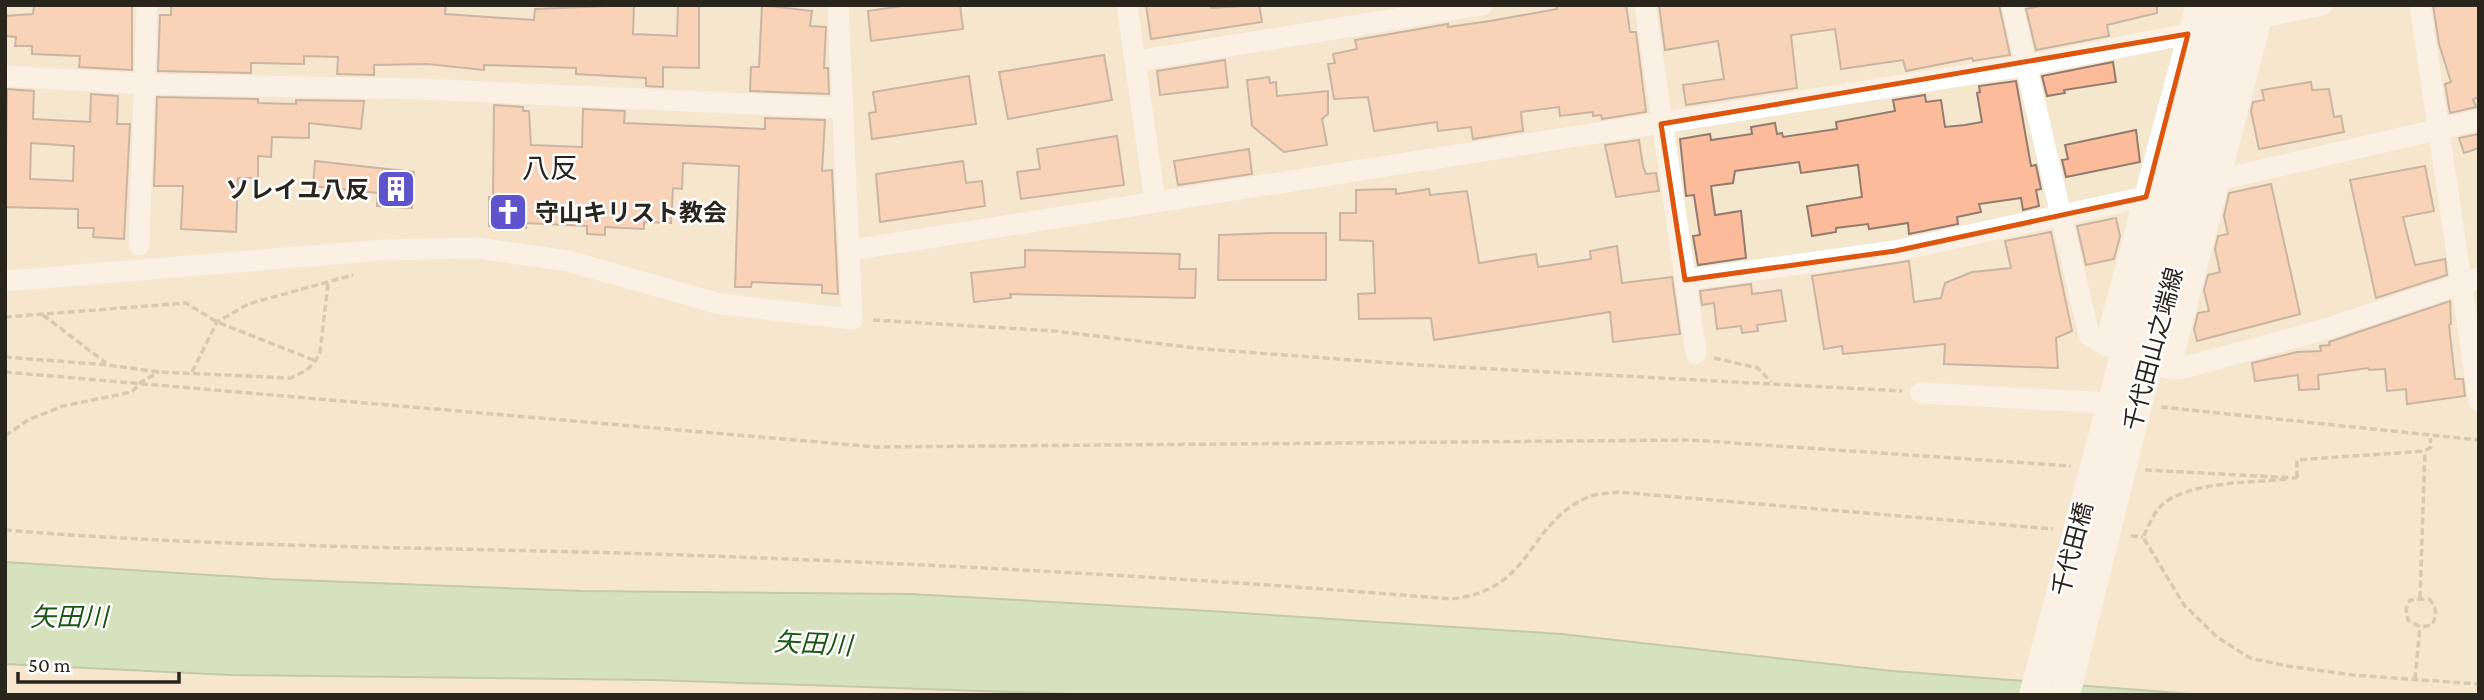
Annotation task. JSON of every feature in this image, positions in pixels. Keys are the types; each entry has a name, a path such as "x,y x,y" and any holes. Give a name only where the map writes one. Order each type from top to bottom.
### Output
{"street":[{"path":"139,245 147,5"},
{"path":"5,281 384,250 478,248 568,261 720,304 852,319 838,5"},
{"path":"1127,5 1155,201"},
{"path":"1136,61 1482,5"},
{"path":"1644,5 1696,353"},
{"path":"2012,5 2024,66 2089,335 2105,345 2170,369 2326,329 2471,280"},
{"path":"2105,345 2196,5"},
{"name":"千代田山之端線","path":"2065,695 2124,404 2172,188 2219,5"},
{"path":"2170,369 2219,180 2257,9 2322,5"},
{"path":"2420,5 2438,131 2471,280 2479,401"},
{"name":"千代田山之端線","path":"2124,404 2257,9"},
{"path":"851,250 2024,66 2188,34"},
{"path":"5,76 144,84 420,89 842,107"},
{"path":"2219,180 2479,120"},
{"path":"1685,279 1895,251 2146,197"},
{"path":"1921,393 2124,404"},
{"name":"千代田橋","path":"2034,695 2124,404"}],"path":[{"path":"5,357 159,372 290,378 303,373 316,361 328,284 248,304 217,322 192,372"},
{"path":"5,317 186,303 217,322 316,361"},
{"path":"41,314 108,365"},
{"path":"852,319 1055,331 1203,349 1419,366 1771,382 1921,393"},
{"path":"1696,353 1758,368 1771,382"},
{"path":"5,372 876,447 1690,440 2078,467"},
{"path":"5,436 28,420 52,411 132,392 141,382 159,372"},
{"path":"2124,404 2430,438 2479,440"},
{"path":"2297,478 2297,460 2425,451 2431,446 2430,438"},
{"path":"2420,598 2425,451"},
{"path":"2133,470 2297,478"},
{"path":"2143,537 2158,509 2171,497 2192,489 2297,478"},
{"path":"5,530 139,541 676,555 1192,578 1451,599 1475,596 1497,586 1517,568 1558,516 1588,496 1618,492 2060,530"},
{"path":"2129,536 2143,537"},
{"path":"2143,537 2185,605 2217,637 2250,658 2353,675 2479,684"},
{"path":"2429,599 2436,607 2436,617 2432,625 2420,627 2408,620 2406,610 2410,600 2429,599"},
{"path":"2416,679 2420,627"}],"highlighted area":[{"path":"2188,34 2146,197 1895,251 1685,280 1661,124"}],"water":[{"name":"矢田川","path":"5,562 270,579 582,591 910,594 1210,611 1561,634 1893,671 2205,695 1103,695 655,680 231,675 5,664"}],"building":[{"path":"34,5 132,5 132,70 79,67 80,56 32,54 32,46 15,46 16,37 5,36 5,16 33,14"},
{"path":"171,5 446,5 445,14 534,20 535,9 634,5 633,34 677,36 678,5 699,5 699,68 663,67 663,87 646,86 646,78 576,74 576,68 484,65 484,70 427,64 374,65 374,75 337,74 338,57 304,56 304,64 251,63 251,73 158,71 160,15 171,15"},
{"path":"762,5 812,11 810,26 826,27 824,68 828,68 829,94 750,91 751,67 759,67"},
{"path":"909,5 960,5 963,29 871,41 868,11"},
{"path":"1146,5 1210,5 1211,8 1259,5 1262,22 1151,39"},
{"path":"1556,5 1626,5 1630,32 1636,32 1646,112 1602,119 1601,115 1593,116 1593,112 1560,116 1559,107 1521,112 1523,131 1473,139 1471,127 1438,131 1437,122 1374,131 1368,97 1334,99 1328,64 1335,63 1333,54 1357,49 1355,40 1448,24 1448,27 1490,21 1557,9"},
{"path":"1659,5 1999,5 2010,55 1973,61 1972,58 1906,71 1903,60 1841,69 1835,29 1791,35 1797,88 1686,105 1683,85 1724,79 1718,41 1665,50"},
{"path":"2045,5 2157,5 2157,13 2107,25 2109,36 2036,50 2026,9"},
{"path":"2433,5 2479,5 2479,97 2473,99 2476,107 2450,113 2445,84 2451,82 2439,44"},
{"path":"1104,55 1112,100 1008,119 999,72"},
{"path":"1225,60 1228,87 1160,95 1157,71"},
{"path":"2113,62 2116,82 2064,90 2065,93 2047,96 2042,76"},
{"path":"969,76 976,124 872,139 869,113 876,112 873,92"},
{"path":"1269,77 1270,83 1276,82 1277,96 1328,91 1328,114 1322,119 1327,145 1284,152 1252,126 1247,80"},
{"path":"2016,81 2031,166 2036,165 2041,189 2036,190 2039,206 2023,210 2021,198 1979,204 1981,212 1957,217 1958,224 1909,234 1908,223 1869,229 1868,224 1836,228 1836,232 1812,236 1807,206 1862,197 1858,165 1801,173 1799,162 1735,171 1733,183 1711,186 1715,215 1741,211 1746,258 1698,265 1693,236 1700,235 1694,195 1686,196 1680,139 1710,134 1711,140 1752,134 1751,127 1775,123 1777,134 1782,133 1783,137 1837,129 1836,122 1895,111 1893,100 1925,95 1926,102 1941,100 1945,127 1965,125 1982,122 1977,93 1980,92 1979,86"},
{"path":"2311,82 2312,90 2329,89 2334,117 2341,116 2344,132 2259,149 2251,111 2253,102 2264,100 2262,90"},
{"path":"7,89 34,91 33,119 90,122 91,94 118,96 117,124 130,124 124,239 93,237 94,228 78,228 78,209 5,207","holes":["31,143 74,146 73,181 30,179"]},
{"path":"157,97 258,99 258,103 296,104 296,100 364,101 361,129 309,123 309,138 272,137 271,157 258,156 258,178 238,178 236,232 181,229 183,186 154,186"},
{"path":"494,105 523,107 523,111 529,111 531,145 582,147 583,109 625,111 624,123 765,129 765,118 825,120 822,171 832,170 838,294 822,293 822,285 752,282 751,287 735,287 739,166 683,163 682,189 673,188 671,223 644,222 644,229 605,227 605,235 587,234 587,226 526,223 526,228 489,226 489,197 493,197"},
{"path":"2136,130 2140,162 2066,177 2062,160 2068,159 2065,145"},
{"path":"2479,134 2479,148 2464,153 2459,138"},
{"path":"1117,136 1124,185 1021,199 1017,172 1040,169 1037,149"},
{"path":"1639,140 1646,174 1656,173 1659,191 1616,197 1605,145"},
{"path":"1249,149 1252,174 1178,185 1174,161"},
{"path":"315,161 414,172 412,208 377,206 378,193 313,186"},
{"path":"963,161 966,183 982,181 985,206 880,222 876,174"},
{"path":"2425,166 2434,211 2403,217 2415,265 2445,259 2447,275 2376,298 2350,180"},
{"path":"2271,184 2300,314 2197,341 2194,329 2198,313 2209,311 2204,290 2208,275 2220,272 2215,249 2218,236 2228,234 2224,216 2229,193"},
{"path":"1396,189 1396,194 1429,189 1430,195 1467,191 1479,263 1536,254 1538,267 1591,259 1590,251 1617,246 1622,283 1672,277 1680,334 1613,342 1610,312 1434,340 1431,318 1359,319 1358,294 1375,293 1373,241 1340,240 1340,213 1356,213 1356,190"},
{"path":"2116,218 2120,236 2114,259 2086,265 2077,226"},
{"path":"2051,232 2072,331 2056,338 2058,368 1944,364 1945,344 1843,354 1842,346 1824,349 1812,276 1909,261 1914,302 1941,298 1945,283 1972,272 2011,268 2005,241"},
{"path":"1326,233 1326,280 1218,280 1219,235"},
{"path":"1025,250 1180,254 1179,269 1196,269 1195,298 1010,294 1011,298 974,302 971,273 1025,267"},
{"path":"1751,284 1752,294 1781,290 1786,321 1757,325 1758,331 1742,333 1741,326 1717,329 1714,303 1702,305 1700,291"},
{"path":"2450,301 2449,325 2455,379 2463,379 2465,396 2407,404 2406,389 2387,391 2385,369 2368,368 2318,375 2319,389 2299,390 2298,375 2255,381 2252,363 2297,352 2321,351 2320,346 2330,345 2329,342"}],"place":[{"name":"ソレイユ八反","path":"396,189"},
{"name":"守山キリスト教会","path":"508,212"}],"district":[{"name":"八反","path":"550,168"}]}
